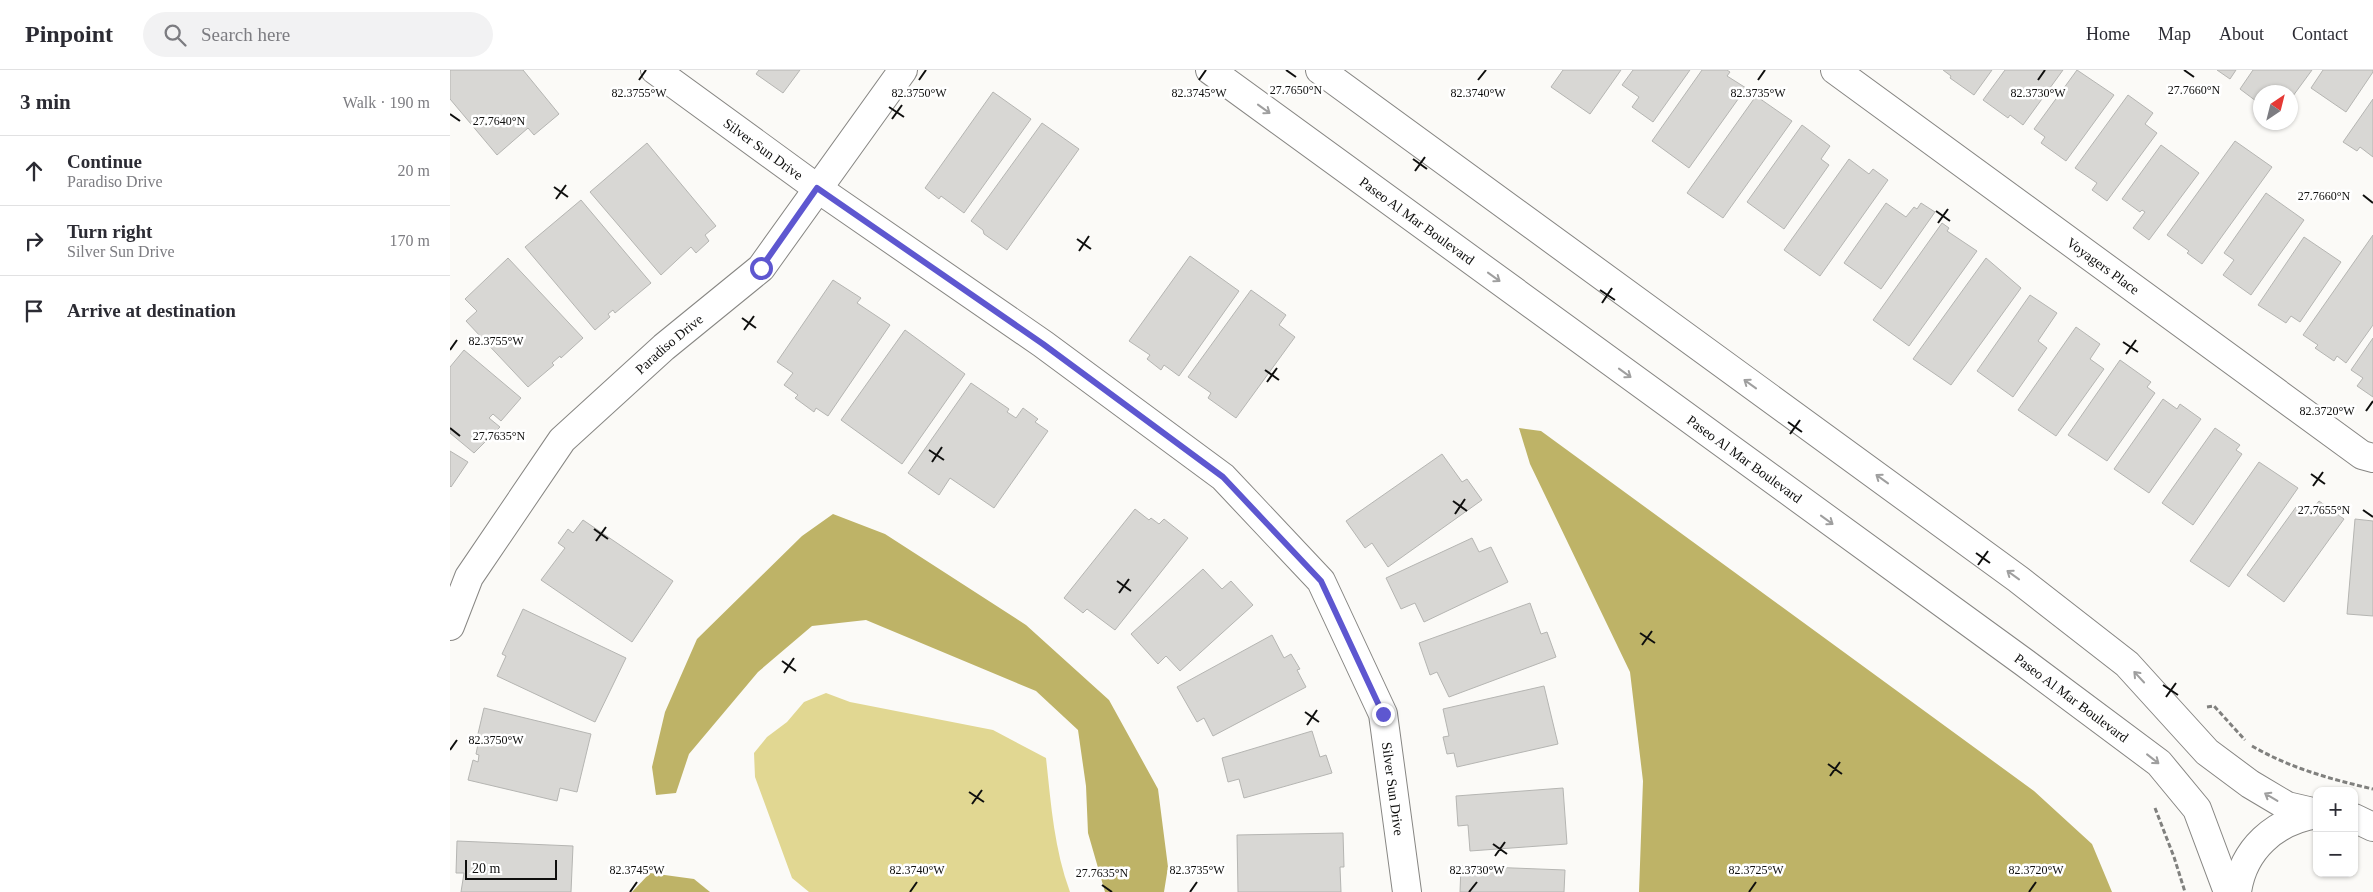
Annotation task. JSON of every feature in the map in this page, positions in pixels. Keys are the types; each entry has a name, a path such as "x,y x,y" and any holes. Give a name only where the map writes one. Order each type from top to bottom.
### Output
{"main road":[{"name":"Silver Sun Drive","path":"655,70 817,188 1043,344 1223,477 1321,581 1383,714 1407,892"},
{"name":"Paradiso Drive","path":"450,626 469,577 562,440 664,346 761,268 903,70"},
{"name":"Paseo Al Mar Boulevard","path":"1210,70 2017,657 2159,764 2197,809 2228,892"},
{"path":"1320,70 2018,579 2126,664 2208,752 2250,784 2287,806 2313,812"},
{"name":"Voyagers Place","path":"1835,70 2362,455 2373,458"},
{"path":"2236,892 2242,869 2257,845 2285,823 2313,814"}],"path":[{"path":"2214,706 2231,727 2249,744 2274,759 2322,777 2373,789"},
{"path":"2154,806 2174,857 2185,892"}],"shaded area":[{"path":"1519,428 1541,431 2034,791 2092,844 2112,892 1639,892 1643,781 1630,672 1530,464"},
{"path":"833,514 885,534 1026,625 1109,700 1158,789 1168,867 1164,892 1105,892 1088,833 1086,786 1078,730 1036,691 866,620 812,626 758,672 689,754 676,793 656,795 652,767 665,712 697,639 802,536"},
{"path":"826,693 850,702 993,730 1046,758 1060,859 1070,892 809,892 792,878 755,777 754,753 767,737 787,722 804,702"},
{"path":"650,873 694,879 710,892 632,892"}],"building":[{"path":"450,70 523,70 559,114 534,135 528,128 497,155 450,99"},
{"path":"759,70 800,70 783,93 756,74"},
{"path":"1563,70 1621,70 1590,114 1551,87"},
{"path":"1633,70 1690,70 1653,122 1632,107 1639,97 1622,85"},
{"path":"1702,70 1727,70 1730,72 1727,76 1746,88 1689,168 1652,141"},
{"path":"1943,70 1992,70 1974,95 1950,78 1951,76"},
{"path":"2005,70 2063,70 2023,125 2010,115 2008,118 1983,100"},
{"path":"2077,70 2114,95 2066,161 2041,143 2045,137 2034,129"},
{"path":"2217,70 2236,70 2230,79"},
{"path":"2253,70 2312,70 2298,89 2298,85 2253,85 2253,99 2240,89"},
{"path":"2323,70 2373,70 2373,72 2346,112 2311,88"},
{"path":"993,92 1031,119 964,213 941,196 939,199 925,188"},
{"path":"2128,95 2153,113 2145,124 2157,133 2107,201 2092,190 2097,183 2075,168"},
{"path":"1756,96 1792,121 1723,218 1687,193"},
{"path":"2373,99 2373,157 2360,147 2357,151 2343,142"},
{"path":"1042,123 1079,149 1007,250 984,234 983,230 971,221"},
{"path":"1802,125 1830,146 1821,159 1829,165 1784,229 1747,202"},
{"path":"2235,141 2272,167 2202,264 2187,253 2189,251 2167,235"},
{"path":"647,143 716,226 705,235 709,241 696,253 691,247 661,275 590,192"},
{"path":"2161,145 2199,173 2149,240 2133,228 2145,212 2142,210 2140,212 2122,199"},
{"path":"1849,159 1869,174 1873,169 1888,180 1820,276 1784,250"},
{"path":"2266,193 2304,220 2251,295 2223,275 2234,260 2224,253"},
{"path":"581,200 651,283 615,313 613,310 608,314 610,317 595,330 525,247"},
{"path":"1886,203 1906,217 1914,207 1917,209 1921,203 1935,212 1881,289 1844,263"},
{"path":"1942,223 1949,228 1947,231 1977,251 1909,346 1873,320"},
{"path":"2373,235 2373,325 2346,363 2337,356 2334,361 2315,348 2318,345 2303,335"},
{"path":"2304,237 2341,262 2300,322 2291,316 2286,323 2258,305"},
{"path":"1190,256 1239,291 1179,376 1164,365 1161,370 1147,359 1150,355 1129,341"},
{"path":"508,258 583,338 561,358 560,356 552,363 554,365 528,387 466,321 477,311 465,299"},
{"path":"1986,258 2021,288 1951,385 1913,359"},
{"path":"833,280 861,298 857,303 890,325 828,416 816,408 814,412 795,398 798,395 784,385 793,373 777,362"},
{"path":"1251,290 1286,315 1279,325 1295,337 1236,418 1208,398 1211,393 1188,377"},
{"path":"2030,295 2057,313 2038,341 2047,348 2013,397 1977,371"},
{"path":"2076,327 2100,344 2090,359 2104,369 2056,436 2018,410"},
{"path":"905,330 965,374 902,464 841,420"},
{"path":"2373,338 2373,397 2357,386 2363,378 2351,370"},
{"path":"464,350 521,398 501,421 493,414 489,418 500,427 474,453 450,433 450,367"},
{"path":"2120,360 2151,382 2147,387 2155,393 2107,461 2068,435"},
{"path":"971,383 1009,409 1007,412 1016,418 1023,408 1038,419 1035,422 1048,431 994,508 950,478 939,495 908,473"},
{"path":"2163,399 2177,409 2180,404 2201,419 2149,493 2114,469"},
{"path":"2215,428 2240,445 2236,450 2242,454 2193,525 2162,503"},
{"path":"450,451 468,462 451,487 450,486"},
{"path":"1442,454 1462,482 1467,479 1482,500 1388,567 1372,543 1365,548 1346,521"},
{"path":"2259,462 2298,488 2229,587 2190,561"},
{"path":"2319,501 2344,519 2284,602 2247,575 2296,507 2308,515"},
{"path":"1135,509 1149,520 1151,518 1159,524 1164,519 1188,538 1115,630 1087,609 1083,613 1064,598"},
{"path":"2355,519 2373,521 2373,616 2347,614"},
{"path":"583,520 673,581 632,642 541,580 565,548 558,543 568,529 573,533"},
{"path":"1472,538 1479,552 1491,547 1508,582 1424,622 1415,603 1401,609 1386,578"},
{"path":"1203,569 1222,589 1231,581 1253,605 1180,671 1166,656 1158,664 1131,634"},
{"path":"1530,603 1541,634 1547,632 1556,657 1449,697 1437,672 1430,675 1419,643"},
{"path":"523,609 626,658 595,722 497,676 506,656 502,654"},
{"path":"1272,635 1284,658 1291,654 1300,669 1297,670 1306,687 1213,736 1204,718 1197,722 1177,687"},
{"path":"1544,686 1558,744 1457,767 1454,753 1447,754 1443,737 1449,736 1443,709"},
{"path":"484,708 591,734 577,792 560,788 557,801 468,780 473,760 478,762 479,755 476,754 479,739 477,738"},
{"path":"1312,731 1320,757 1326,755 1332,773 1244,798 1239,779 1228,782 1222,758"},
{"path":"1563,788 1567,844 1470,851 1468,825 1458,826 1456,796"},
{"path":"1343,833 1344,867 1340,867 1341,892 1238,892 1237,835"},
{"path":"457,841 573,846 571,892 461,892 464,873 456,873"},
{"path":"1461,866 1565,870 1564,892 1460,892"}],"route":[{"path":"761,268 817,188 1043,344 1223,477 1321,581 1383,714"}]}
